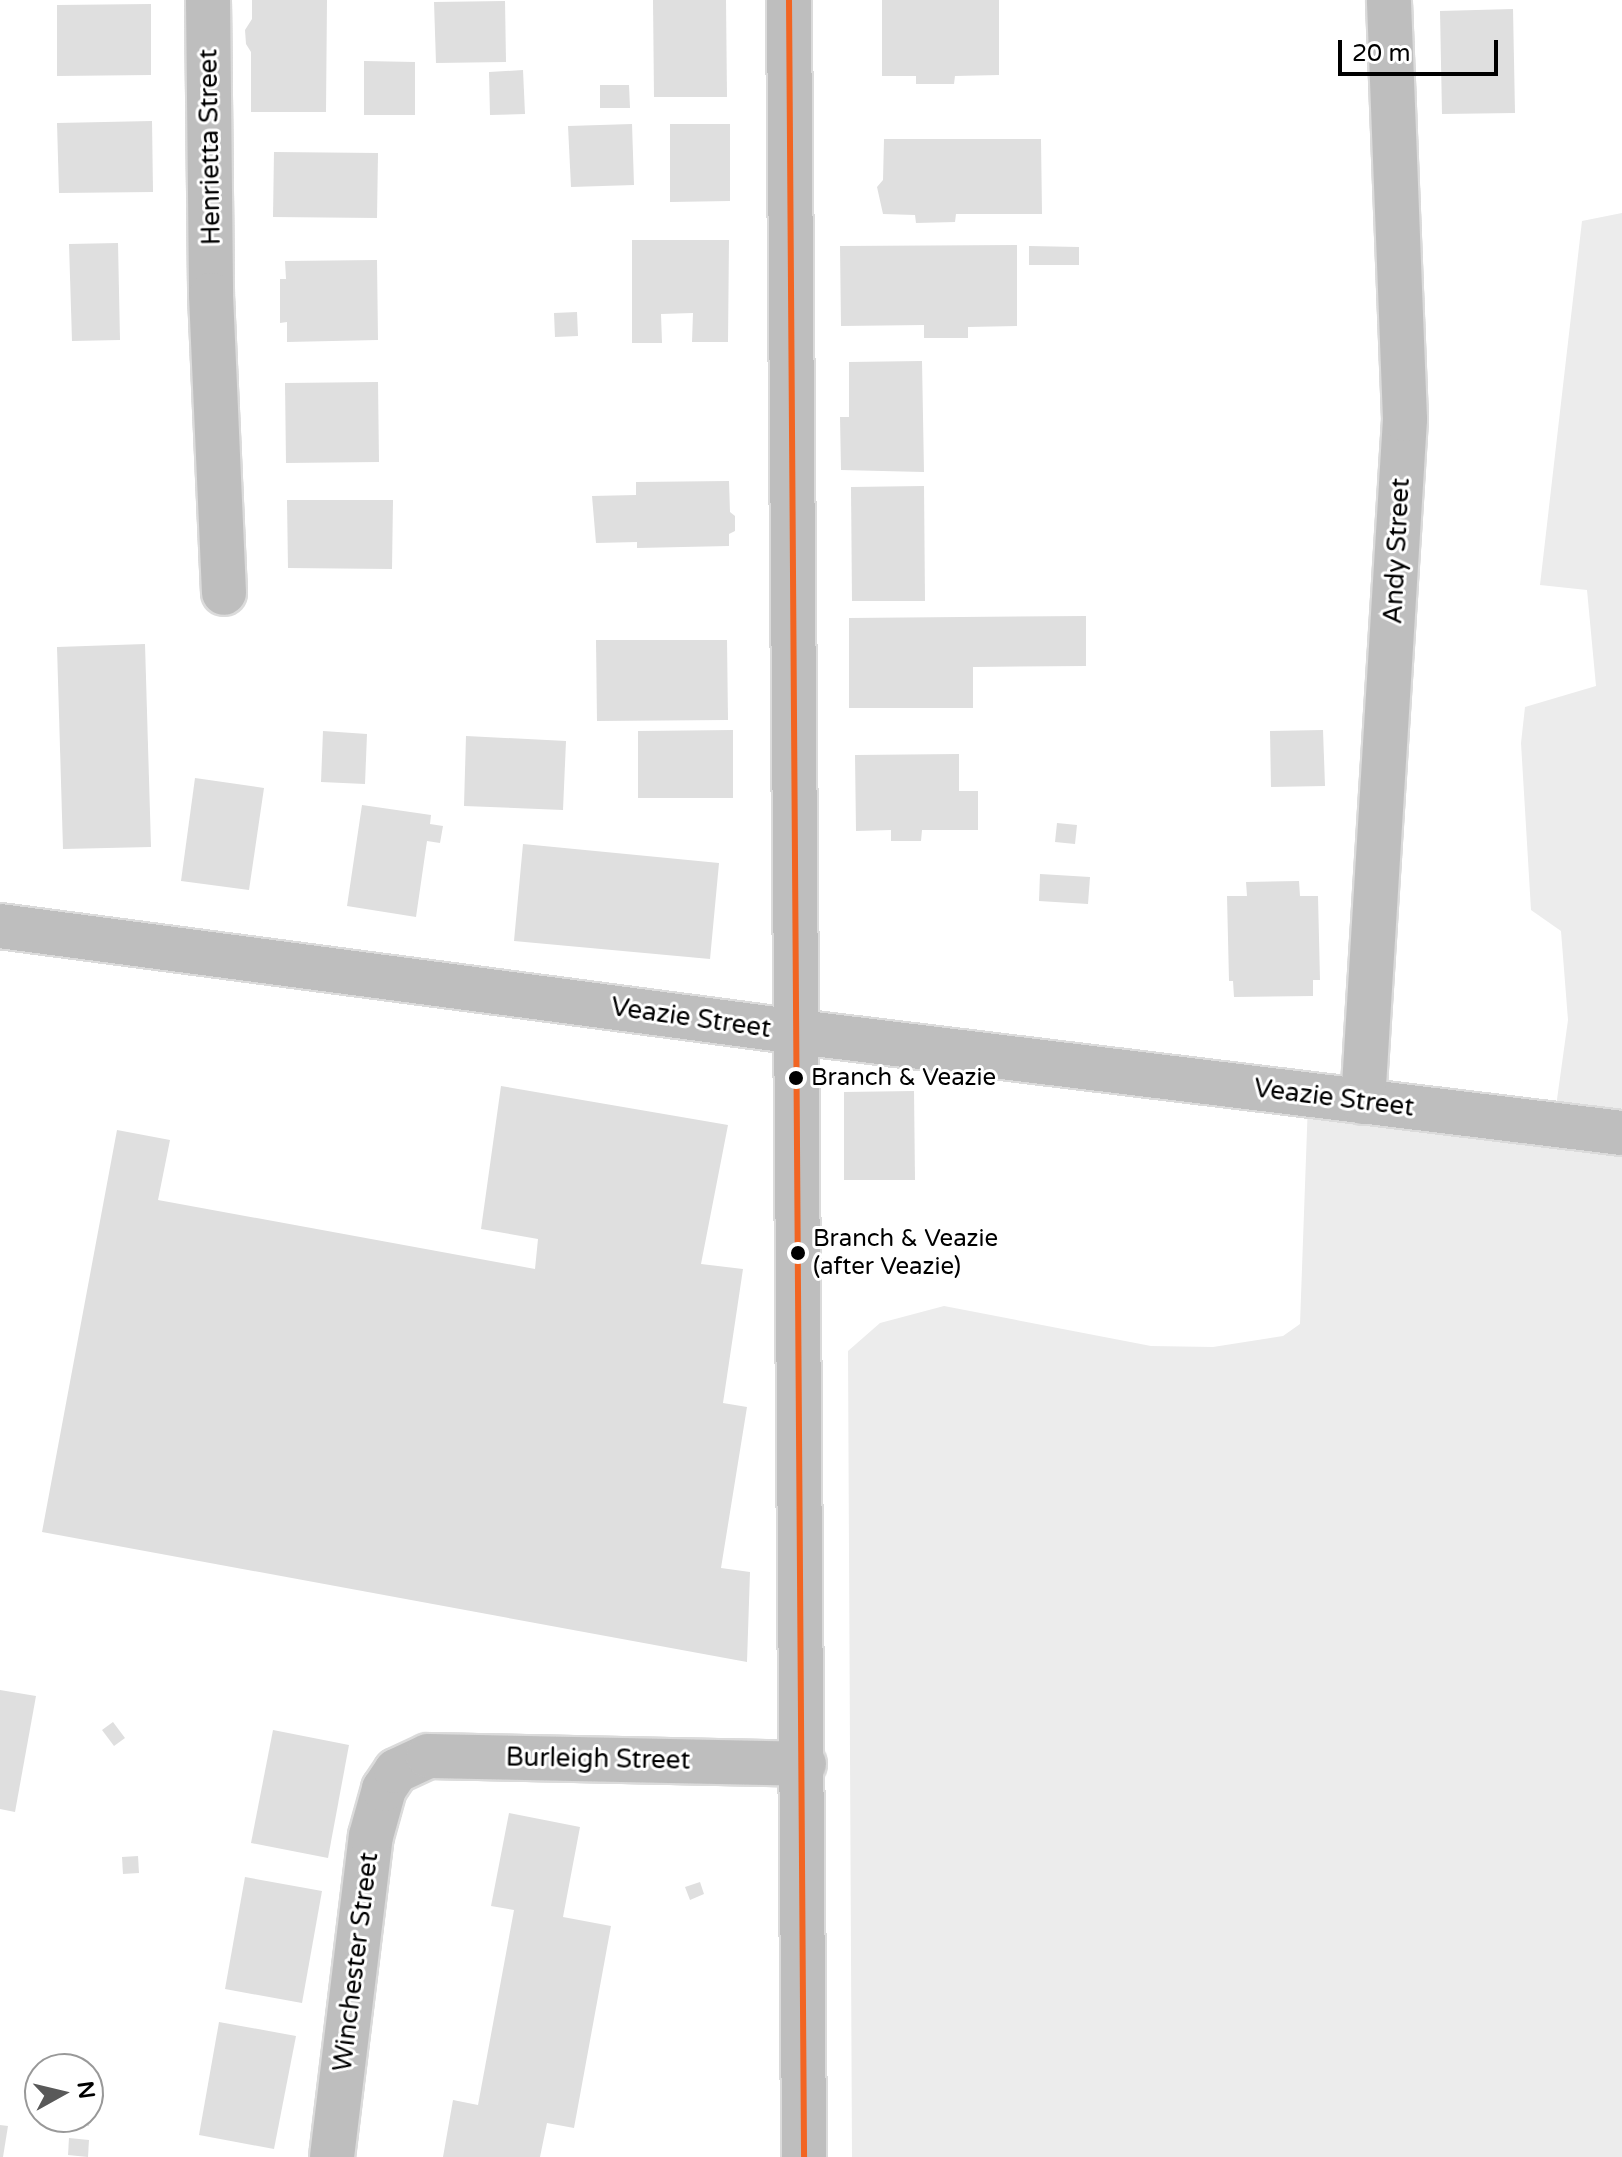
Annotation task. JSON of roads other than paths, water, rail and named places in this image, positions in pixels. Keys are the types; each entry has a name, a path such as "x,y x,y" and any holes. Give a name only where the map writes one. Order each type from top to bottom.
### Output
{"street":[{"name":"Henrietta Street","path":"208,0 211,295 224,593"},
{"path":"789,0 804,1764 804,2157"},
{"name":"Andy Street","path":"1363,1102 1405,419 1389,0"},
{"name":"Veazie Street","path":"0,926 798,1032 1622,1133"},
{"name":"Burleigh Street","path":"396,1771 428,1756 804,1764"},
{"name":"Winchester Street","path":"332,2157 371,1836 384,1789 396,1771"}],"place":[{"name":"Branch & Veazie","path":"796,1078"},
{"name":"Branch & Veazie (after Veazie)","path":"798,1253"}]}
